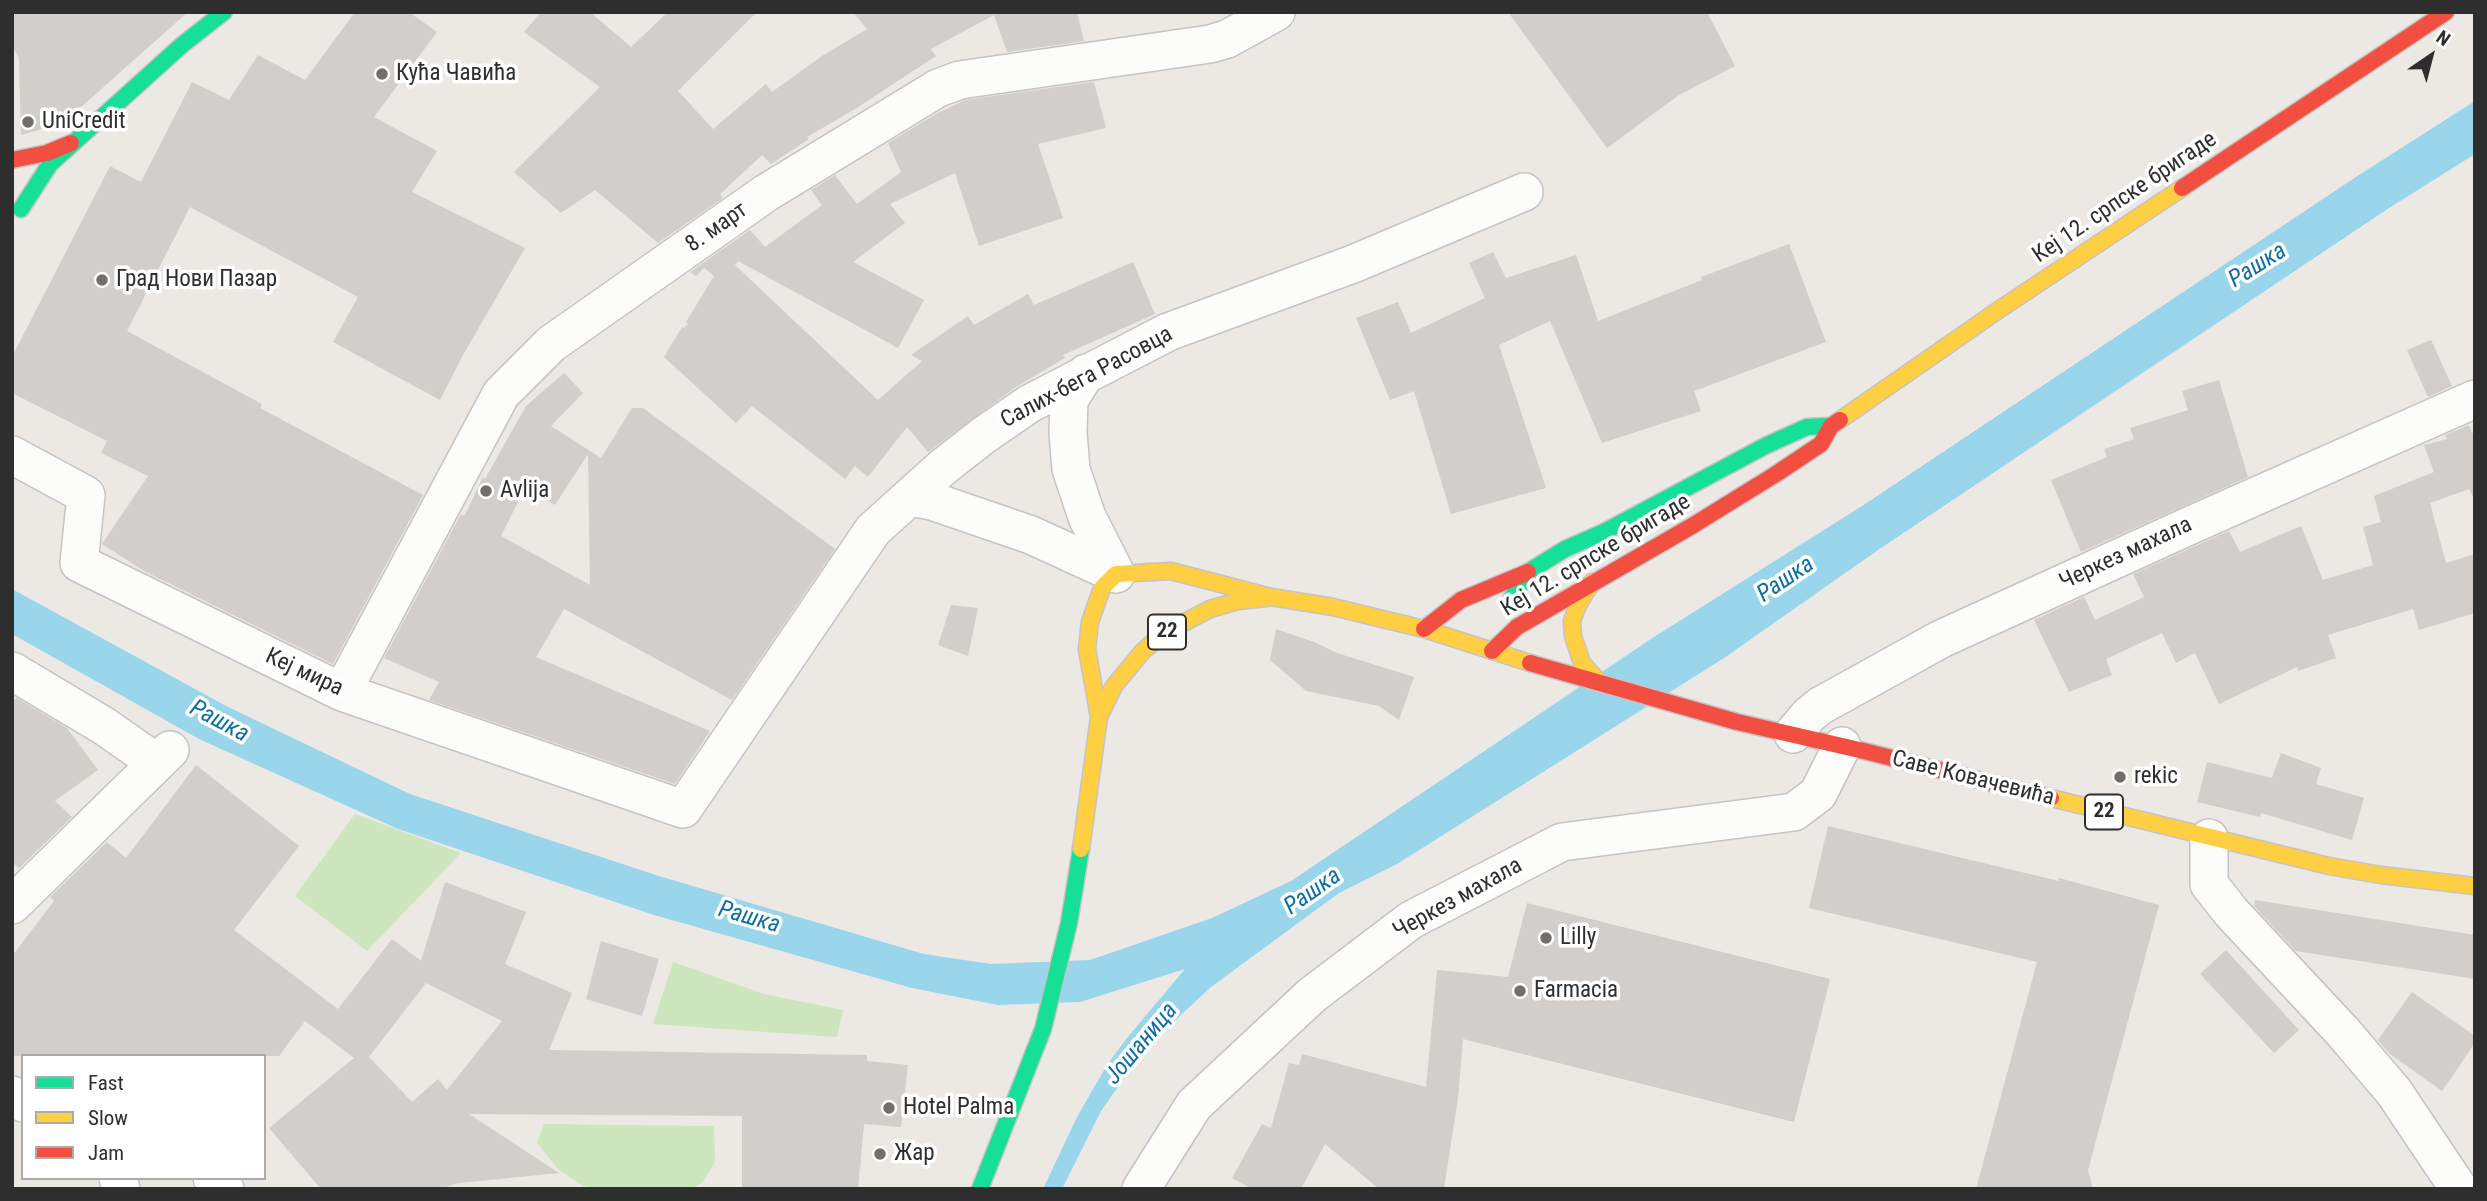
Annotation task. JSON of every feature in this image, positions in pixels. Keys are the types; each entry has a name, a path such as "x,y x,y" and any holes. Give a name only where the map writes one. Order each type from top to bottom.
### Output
{"main road":[{"path":"16,216 50,164 182,45 224,12"},
{"name":"Кеј 12. српске бригаде","path":"1492,651 1517,627 1692,526 1821,444 1831,426 2000,309 2446,12"},
{"path":"16,216 23,196 14,170 73,142"},
{"name":"Кеј 12. српске бригаде","path":"1492,651 1501,619 1528,572 1565,549 1604,532 1767,445 1807,427 1831,426"},
{"name":"22","path":"980,1189 1043,1030 1069,923 1099,717 1087,649 1090,622 1102,588 1116,574 1156,571 1188,574 1271,597 1333,607 1424,629 1600,683"},
{"path":"1424,629 1461,600 1528,572"},
{"path":"1592,582 1572,621 1573,636 1582,663 1600,683"},
{"name":"22","path":"1099,717 1114,686 1127,668 1164,633 1209,610 1238,601 1271,597"},
{"name":"Саве Ковачевића","path":"1600,683 1737,722 2329,866 2475,886"}],"street":[{"name":"8. март","path":"342,692 501,394 551,344 766,193 938,88 960,80 1210,44 1276,12"},
{"name":"Салих-бега Расовца","path":"683,809 873,530 984,435 1029,404 1168,332 1353,264 1524,192"},
{"path":"1086,373 1069,400 1071,469 1087,517 1116,574"},
{"name":"Черкез махала","path":"1793,734 1820,706 1941,639 2475,399"},
{"name":"Кеј мира","path":"12,455 86,495 79,562 342,692 683,809"},
{"path":"910,497 932,501 1031,535 1116,574"},
{"path":"12,671 104,726 163,756 12,905"},
{"name":"Черкез махала","path":"1141,1189 1195,1105 1312,995 1412,920 1562,842 1794,812 1818,794 1842,746"},
{"path":"2209,838 2209,884 2231,912 2343,1032 2394,1092 2459,1189"}],"green space":[{"path":"355,814 461,853 367,951 295,896"},
{"path":"673,962 764,994 843,1010 837,1037 653,1024"},
{"path":"544,1124 714,1126 715,1162 702,1183 692,1188 604,1189 583,1186 558,1169 537,1143"}],"water":[{"path":"2475,101 2475,154 2386,210 1881,548 1724,658 1397,864 1339,893 1211,987 1153,1041 1132,1067 1101,1111 1062,1189 1043,1189 1077,1117 1107,1065 1185,969 1080,1002 998,1005 912,988 654,915 398,829 199,739 12,634 12,589 228,707 410,794 662,877 924,954 991,964 1090,960 1212,918 1291,881 1654,637 1862,506 2359,175"}],"building":[{"path":"12,12 188,12 63,123 21,135 19,58 12,46"},
{"path":"355,12 409,12 437,32 374,117 437,151 412,192 525,248 440,400 333,342 358,297 190,207 127,331 262,404 260,408 423,495 333,664 144,571 102,544 148,476 101,453 107,441 12,393 12,357 110,166 141,182 192,82 229,100 258,55 305,80"},
{"path":"541,12 590,12 631,47 668,12 757,12 678,91 713,129 766,84 772,92 822,56 867,29 853,12 1077,12 1084,41 1007,52 994,15 931,49 936,56 807,137 809,139 771,164 762,155 720,194 723,198 658,243 595,190 561,213 514,172 600,87 524,32"},
{"path":"1508,12 1707,12 1735,66 1679,95 1607,148"},
{"path":"1094,82 1106,128 1038,144 1063,218 979,246 955,173 890,204 905,223 853,262 924,300 898,348 738,261 735,265 878,400 922,361 911,355 968,316 974,325 1028,294 1034,305 1133,262 1155,314 1063,355 1065,358 1016,387 928,452 907,427 868,477 855,466 845,479 752,406 736,423 664,357 682,327 688,324 686,322 714,276 704,268 696,276 690,272 750,230 765,247 822,205 811,190 835,175 857,204 901,172 888,143 936,114 965,100"},
{"path":"1789,244 1826,342 1694,391 1701,411 1602,443 1550,321 1499,345 1546,488 1451,514 1414,391 1390,400 1356,318 1398,302 1411,333 1485,298 1469,263 1493,252 1506,278 1576,255 1598,321 1702,280 1701,277"},
{"path":"2431,340 2452,386 2428,397 2407,350"},
{"path":"564,373 583,393 551,426 601,458 632,408 643,408 835,549 732,700 564,609 536,657 710,731 675,784 429,700 439,682 384,658 461,514 464,516 483,477 485,479 526,406","holes":["588,454 590,585 501,536 525,488 555,505"]},
{"path":"2219,380 2248,477 2081,552 2051,480 2107,457 2104,449 2134,439 2130,428 2188,410 2182,391"},
{"path":"2469,425 2472,433 2475,432 2475,501 2469,489 2430,503 2446,563 2475,554 2475,613 2419,630 2413,609 2328,635 2336,658 2298,671 2297,667 2219,704 2195,653 2176,663 2162,633 2106,659 2112,675 2069,692 2034,620 2084,597 2095,620 2144,597 2133,574 2229,531 2240,552 2301,526 2323,580 2373,565 2363,527 2381,522 2374,496 2434,472 2424,445 2447,439 2445,435"},
{"path":"951,605 978,608 968,656 938,645"},
{"path":"1276,629 1337,653 1414,677 1399,720 1379,706 1306,691 1270,660"},
{"path":"17,698 67,728 98,770 55,801 72,817 19,868 12,862 12,701"},
{"path":"2281,753 2321,768 2316,784 2364,798 2352,840 2261,813 2260,817 2197,802 2207,762 2272,778"},
{"path":"196,765 299,846 234,930 338,1009 392,939 421,961 445,882 526,912 505,964 572,993 549,1050 867,1055 867,1061 908,1065 901,1127 864,1124 858,1189 742,1189 742,1116 469,1114 559,1173 459,1183 439,1189 321,1189 269,1128 354,1058 305,1021 279,1056 12,1056 12,956 54,901 50,897 107,842 126,858","holes":["426,983 502,1021 447,1090 438,1079 412,1102 369,1057"]},
{"path":"1828,826 2059,881 2059,878 2159,905 2088,1170 2093,1189 1976,1189 2037,962 1809,908"},
{"path":"2255,900 2475,935 2475,979 2296,951 2254,906"},
{"path":"1527,903 1830,979 1794,1122 1463,1039 1458,1098 1444,1189 1379,1189 1325,1144 1301,1189 1252,1189 1232,1178 1262,1124 1271,1128 1289,1063 1299,1065 1302,1054 1426,1087 1437,970 1508,977"},
{"path":"601,941 659,959 642,1016 586,999"},
{"path":"2226,950 2299,1030 2274,1053 2200,974"},
{"path":"2412,992 2475,1036 2475,1043 2442,1091 2390,1054 2378,1040"}],"traffic: fast":[{"path":"21,209 50,164 182,45 224,12"},
{"path":"1510,601 1528,572 1565,549 1604,532 1767,445 1807,427 1829,426"},
{"path":"980,1189 1043,1029 1069,923 1081,849"}],"traffic: slow":[{"path":"1840,420 2182,188"},
{"path":"1099,717 1087,649 1090,622 1102,588 1116,574 1171,571 1271,597 1333,607 1424,629 1530,663"},
{"path":"1592,582 1572,621 1573,636 1582,663 1600,683"},
{"path":"1081,849 1099,717 1114,686 1143,651 1164,633 1210,609 1238,601 1266,598"},
{"path":"2051,798 2329,866 2475,886"}],"traffic: jam":[{"path":"2182,188 2446,12"},
{"path":"12,160 47,153 71,143"},
{"path":"1492,651 1517,627 1776,474 1821,444 1831,426 1840,420"},
{"path":"1424,629 1461,600 1528,572"},
{"path":"1530,663 1737,722 2051,798"}],"place":[{"name":"Кућа Чавића","path":"382,74"},
{"name":"UniCredit","path":"28,122"},
{"name":"Град Нови Пазар","path":"102,280"},
{"name":"Avlija","path":"486,491"},
{"name":"rekic","path":"2120,777"},
{"name":"Lilly","path":"1546,938"},
{"name":"Farmacia","path":"1520,991"},
{"name":"Hotel Palma","path":"889,1108"},
{"name":"Жар","path":"880,1154"}],"water label":[{"name":"Рашка","path":"2258,266"},
{"name":"Рашка","path":"1786,580"},
{"name":"Рашка","path":"219,722"},
{"name":"Рашка","path":"1313,892"},
{"name":"Рашка","path":"749,918"},
{"name":"Јошаница","path":"1142,1044"}]}
